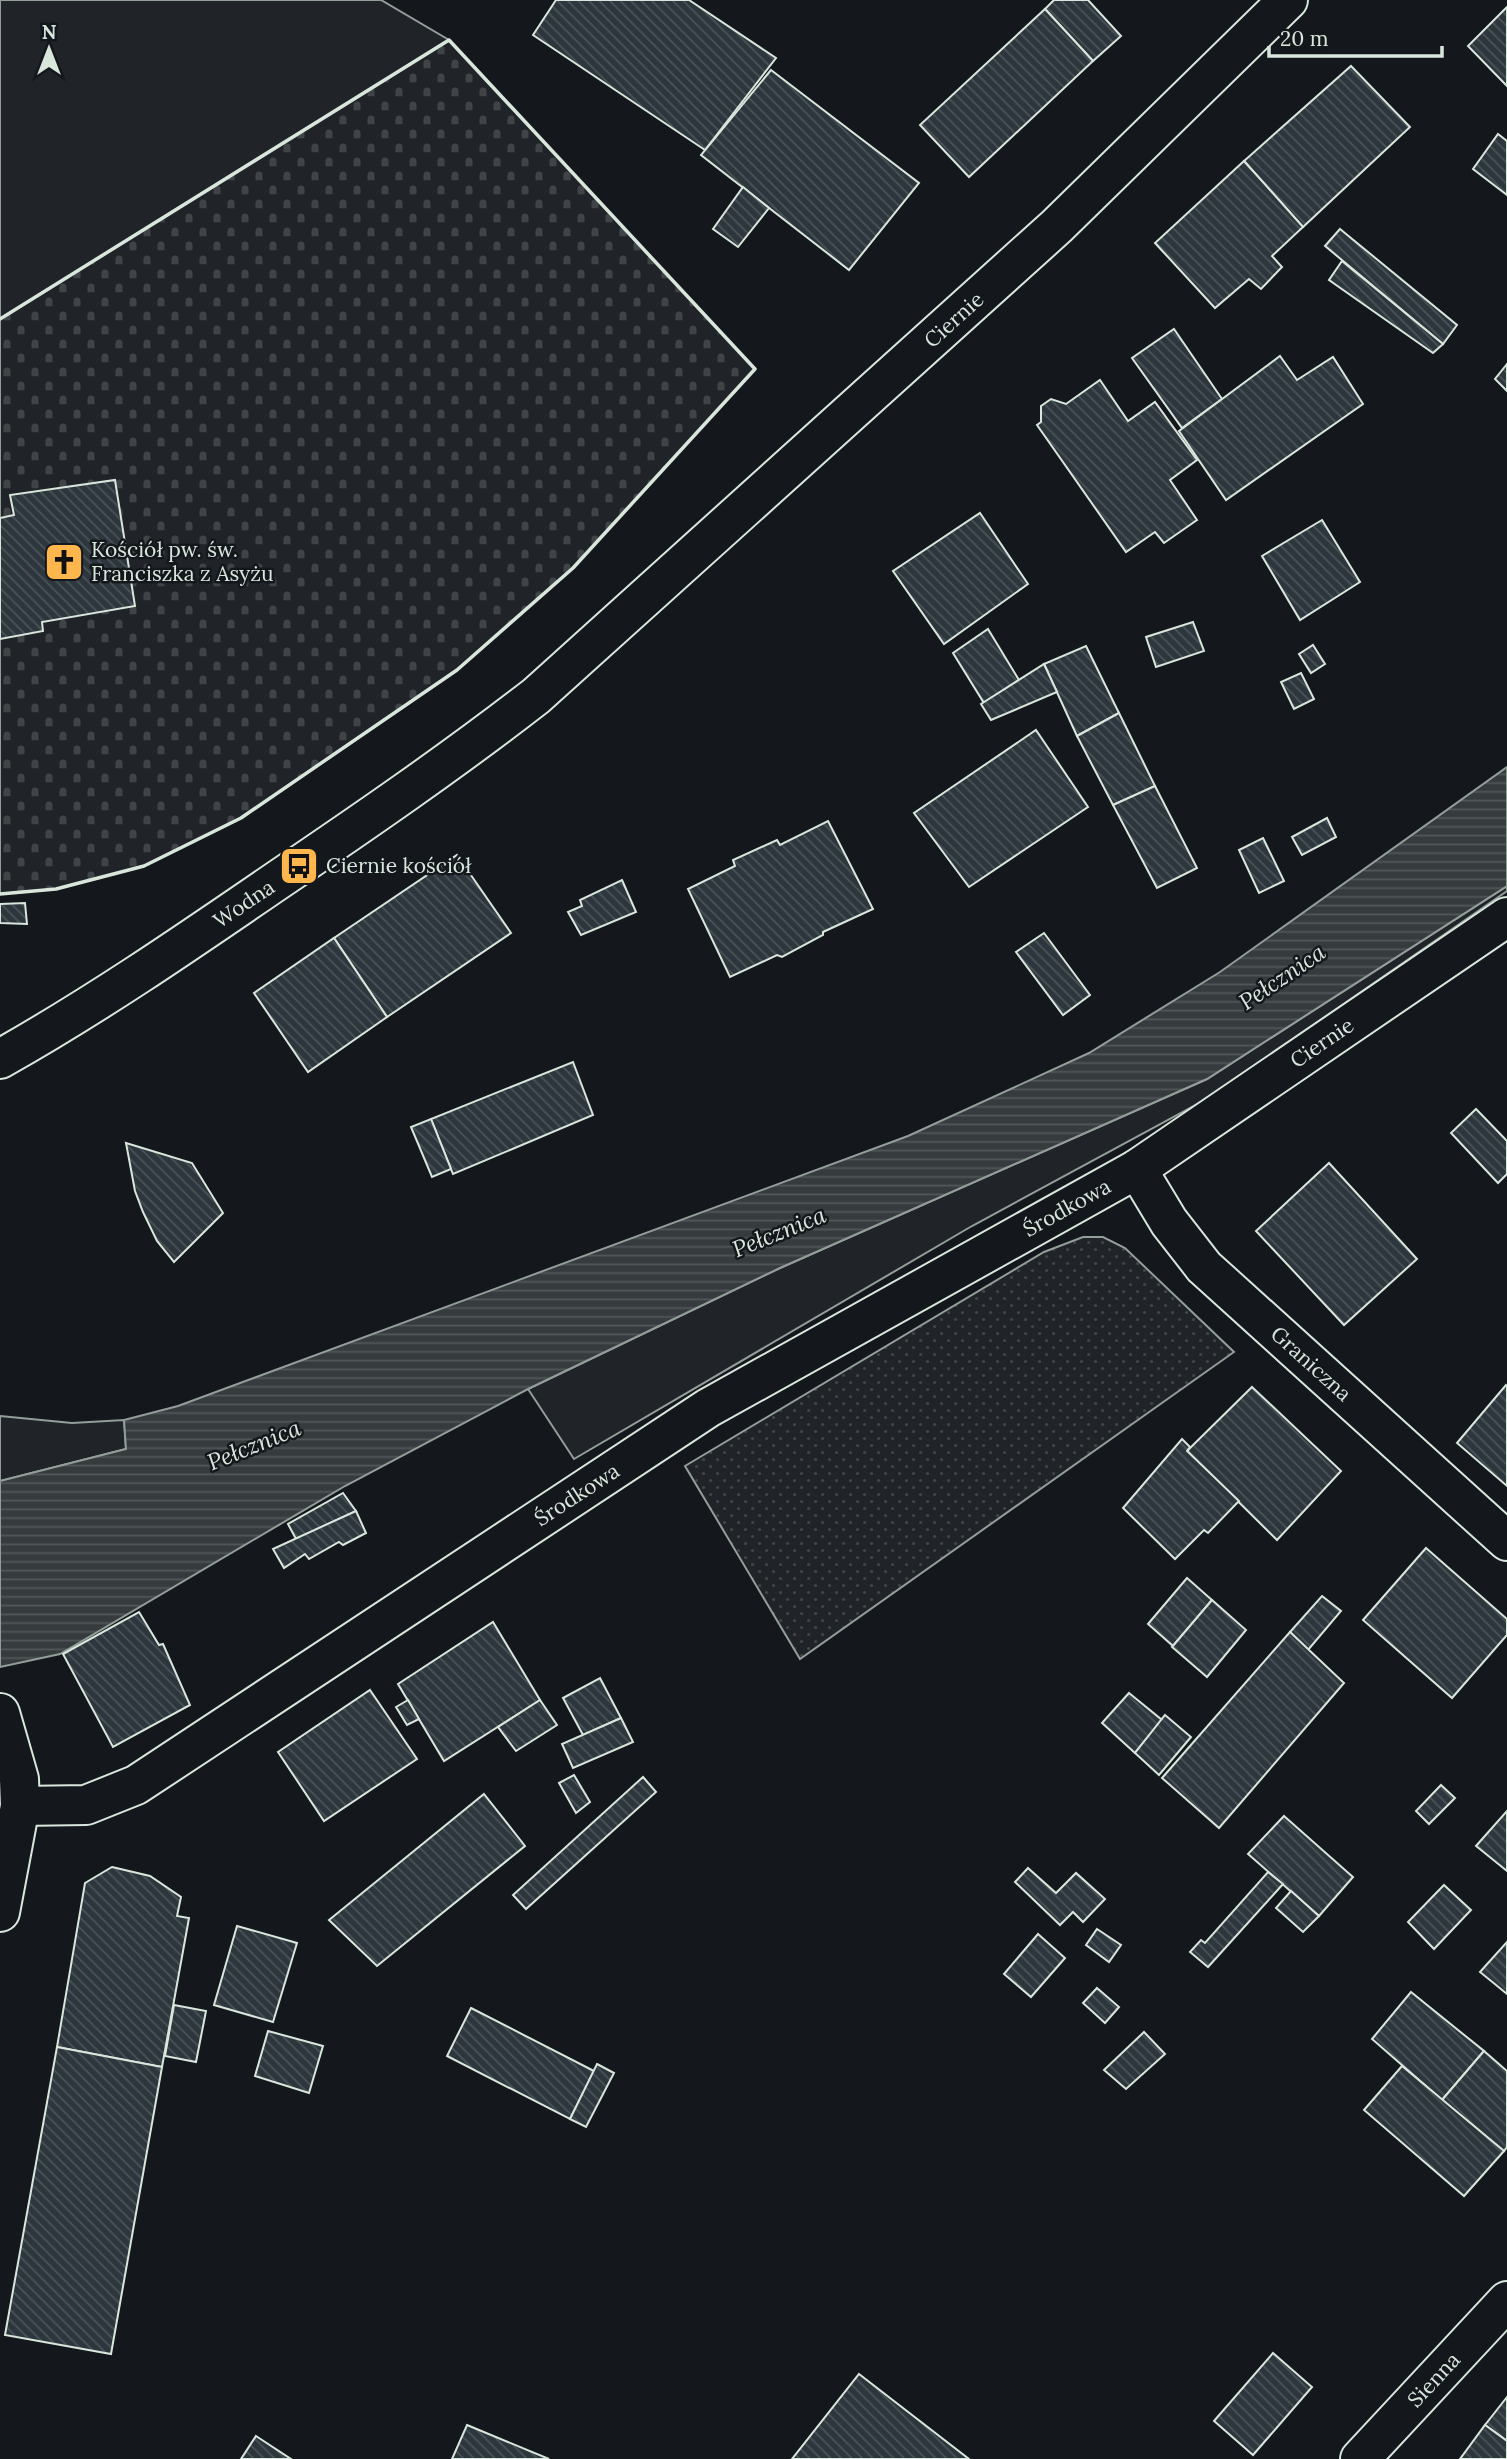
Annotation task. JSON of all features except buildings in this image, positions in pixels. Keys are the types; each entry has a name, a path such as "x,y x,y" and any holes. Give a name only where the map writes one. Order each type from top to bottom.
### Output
{"street":[{"name":"Ciernie","path":"611,631 1057,226 1288,0"},
{"name":"Wodna","path":"0,1059 70,1019 168,955 463,753 536,696 611,631"},
{"name":"Ciernie","path":"1137,1169 1507,917"},
{"name":"Graniczna","path":"1137,1169 1169,1222 1204,1268 1507,1541"},
{"name":"Środkowa","path":"20,1806 86,1805 136,1785 708,1408 1137,1169"},
{"path":"0,1713 19,1779 20,1806 0,1912"},
{"name":"Sienna","path":"1360,2459 1507,2301"}],"green space":[{"path":"0,0 381,0 449,40 0,319"},
{"path":"449,40 755,369 573,568 457,670 241,818 144,866 56,889 0,894 0,319"},
{"path":"1507,886 1507,891 1205,1100 972,1226 574,1459 528,1389 780,1268 1207,1079"},
{"path":"1083,1237 1103,1237 1125,1248 1234,1352 800,1659 685,1466 1044,1252"},
{"path":"0,1416 72,1423 124,1420 126,1449 0,1481"}],"water":[{"name":"Pełcznica","path":"1507,767 1507,886 1207,1079 780,1268 528,1389 345,1486 60,1654 0,1667 0,1481 126,1449 124,1420 178,1406 908,1136 1089,1053 1220,972"}],"wall":[{"path":"0,319 449,40 755,369 573,568 457,670 241,818 144,866 56,889 0,894"}],"place":[{"name":"Kościół pw. św. Franciszka z Asyżu","path":"64,562"},
{"name":"Ciernie kościół","path":"299,866"}]}
